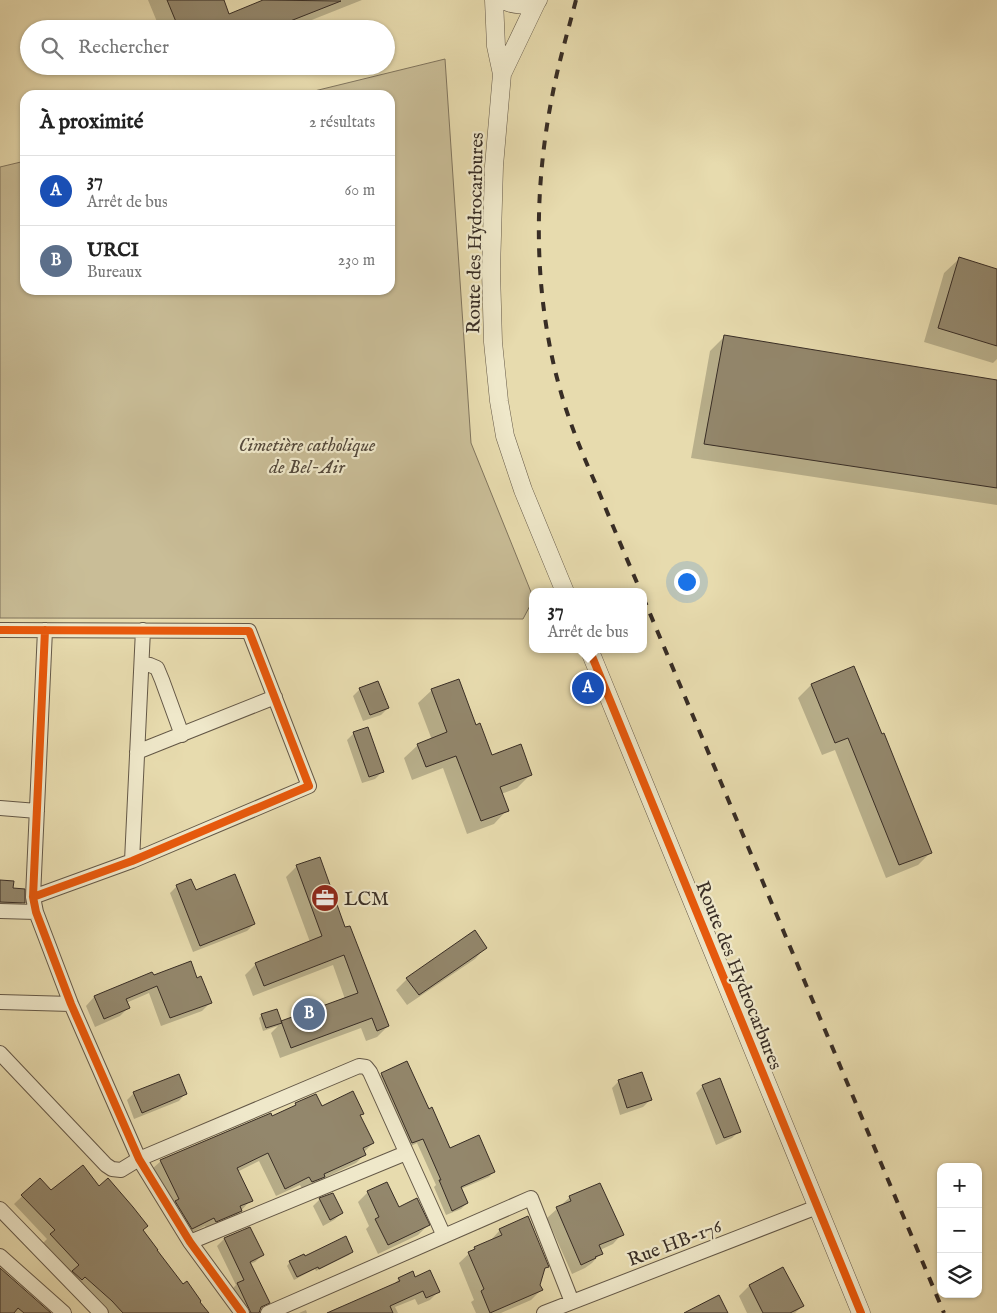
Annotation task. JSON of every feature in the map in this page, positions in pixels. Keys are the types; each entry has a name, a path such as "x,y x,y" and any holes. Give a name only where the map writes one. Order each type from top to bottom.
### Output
{"street":[{"name":"Route des Hydrocarbures","path":"494,0 496,46 502,74 494,166 491,271 493,342 499,401 504,436 563,588"},
{"path":"503,0 519,5 538,0"},
{"name":"Route des Hydrocarbures","path":"502,74 538,0"},
{"path":"0,630 249,630 309,786 132,861 33,897"},
{"path":"45,630 33,897 36,912 71,1004 139,1159 190,1242 242,1313"},
{"path":"132,861 143,630"},
{"name":"Route des Hydrocarbures","path":"591,653 861,1313"},
{"path":"142,664 150,664 156,668 182,735"},
{"path":"137,752 275,697"},
{"path":"0,808 37,810"},
{"path":"0,911 36,912"},
{"path":"0,1002 71,1004"},
{"path":"0,1052 106,1165 112,1169 121,1170 139,1159 359,1066 366,1067 370,1072 444,1236"},
{"path":"190,1242 406,1153"},
{"path":"268,1313 531,1198 572,1302"},
{"name":"Rue HB-176","path":"544,1313 818,1207"},
{"path":"0,1209 100,1313"},
{"path":"0,1256 64,1313"}],"green space":[{"name":"Cimetière catholique de Bel-Air","path":"445,59 471,443 529,588 529,608 523,619 0,618 0,167 20,162 20,295 395,295 395,90 318,90 380,75 395,75 395,71"}],"building":[{"path":"167,0 224,0 229,14 263,0 341,1 293,20 175,20"},
{"path":"959,257 997,269 997,346 938,328"},
{"path":"724,335 997,380 997,488 704,444"},
{"path":"854,666 882,734 884,733 932,853 899,865 848,738 835,743 811,684"},
{"path":"459,679 476,725 480,723 492,755 521,744 532,775 500,787 509,811 481,821 456,756 426,767 417,744 447,732 431,689"},
{"path":"378,681 389,708 370,715 359,688"},
{"path":"368,727 384,772 369,777 353,732"},
{"path":"320,857 345,927 350,926 389,1026 377,1031 372,1018 291,1048 281,1021 358,993 344,955 264,986 255,963 322,936 296,865"},
{"path":"235,874 255,924 200,946 176,885 191,879 196,890"},
{"path":"0,880 14,881 13,888 25,889 25,903 0,902"},
{"path":"475,930 487,948 419,995 406,978"},
{"path":"191,961 197,978 201,976 212,1003 170,1018 157,986 126,999 130,1008 104,1019 94,996 152,972 154,975"},
{"path":"277,1009 282,1023 266,1028 261,1014"},
{"path":"407,1061 429,1109 432,1107 450,1148 479,1135 495,1172 461,1187 468,1203 452,1211 423,1139 412,1143 381,1073"},
{"path":"642,1072 652,1100 627,1108 618,1080"},
{"path":"179,1074 187,1094 142,1113 133,1092"},
{"path":"720,1078 741,1132 724,1138 702,1085"},
{"path":"353,1091 364,1114 360,1115 374,1143 363,1148 366,1155 324,1174 325,1177 312,1182 309,1177 285,1189 268,1153 237,1168 253,1201 240,1206 242,1211 216,1222 214,1218 192,1229 175,1201 179,1199 160,1160 271,1113 272,1116 316,1094 322,1106"},
{"path":"83,1165 99,1186 108,1178 133,1207 148,1226 143,1230 157,1250 183,1284 187,1281 209,1313 123,1313 85,1277 82,1280 72,1271 79,1265 50,1234 55,1230 21,1195 40,1178 51,1190"},
{"path":"387,1182 399,1207 417,1198 430,1225 388,1245 375,1219 379,1217 367,1191"},
{"path":"600,1183 624,1235 599,1245 603,1254 581,1265 556,1207 571,1201 569,1196"},
{"path":"333,1193 343,1213 330,1220 319,1198"},
{"path":"528,1216 549,1267 545,1268 540,1285 543,1290 490,1313 481,1291 484,1289 468,1252 475,1249 474,1247 502,1235 499,1229"},
{"path":"250,1227 264,1255 250,1262 270,1303 261,1307 259,1313 251,1313 237,1283 244,1280 224,1238"},
{"path":"346,1236 353,1252 319,1269 318,1267 297,1277 289,1261 304,1254 305,1256"},
{"path":"783,1267 804,1306 790,1313 763,1313 749,1285"},
{"path":"0,1268 51,1313 24,1313 18,1308 14,1313 0,1313"},
{"path":"430,1270 440,1292 426,1298 423,1291 390,1306 393,1313 327,1313 400,1281 398,1278 413,1271 415,1277"},
{"path":"719,1295 728,1313 684,1313"}],"railway":[{"path":"576,0 558,69 546,131 539,210 539,250 542,289 554,368 565,406 580,447 639,588"},
{"path":"647,607 944,1313"}],"cycle path":[{"path":"0,630 249,631 309,786 132,861 33,897"},
{"path":"45,630 33,897 36,912 71,1004 139,1159 190,1242 242,1313"},
{"path":"591,653 861,1313"}],"place":[{"name":"37","path":"588,688"},
{"name":"LCM","path":"325,898"},
{"name":"URCI","path":"309,1014"}]}
